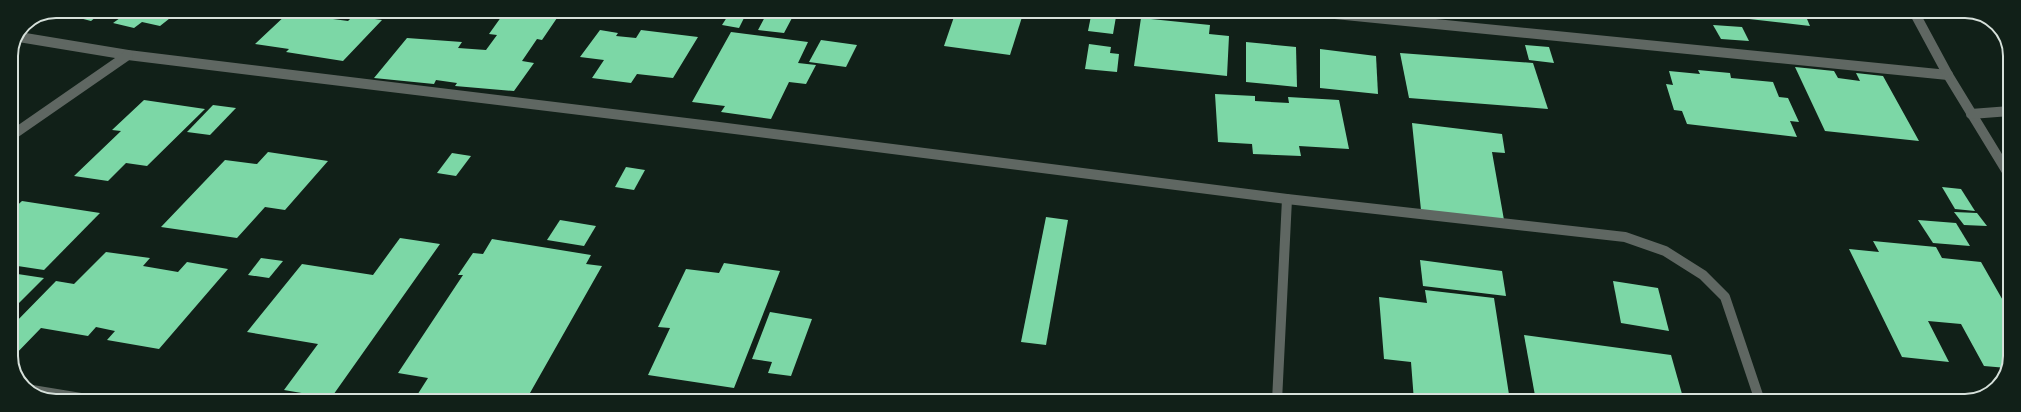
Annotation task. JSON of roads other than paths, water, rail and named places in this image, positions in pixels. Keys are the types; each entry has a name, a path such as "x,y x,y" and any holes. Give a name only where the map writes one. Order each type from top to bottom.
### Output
{"street":[{"path":"1375,18 1948,75"},
{"path":"1917,18 1948,75 2003,164"},
{"path":"23,38 128,55 711,126 1287,199 1625,237 1666,251 1703,274 1725,297 1758,394"},
{"path":"18,131 128,55"},
{"path":"1972,114 2003,112"},
{"path":"1276,394 1287,199"},
{"path":"45,392 56,394"}]}
